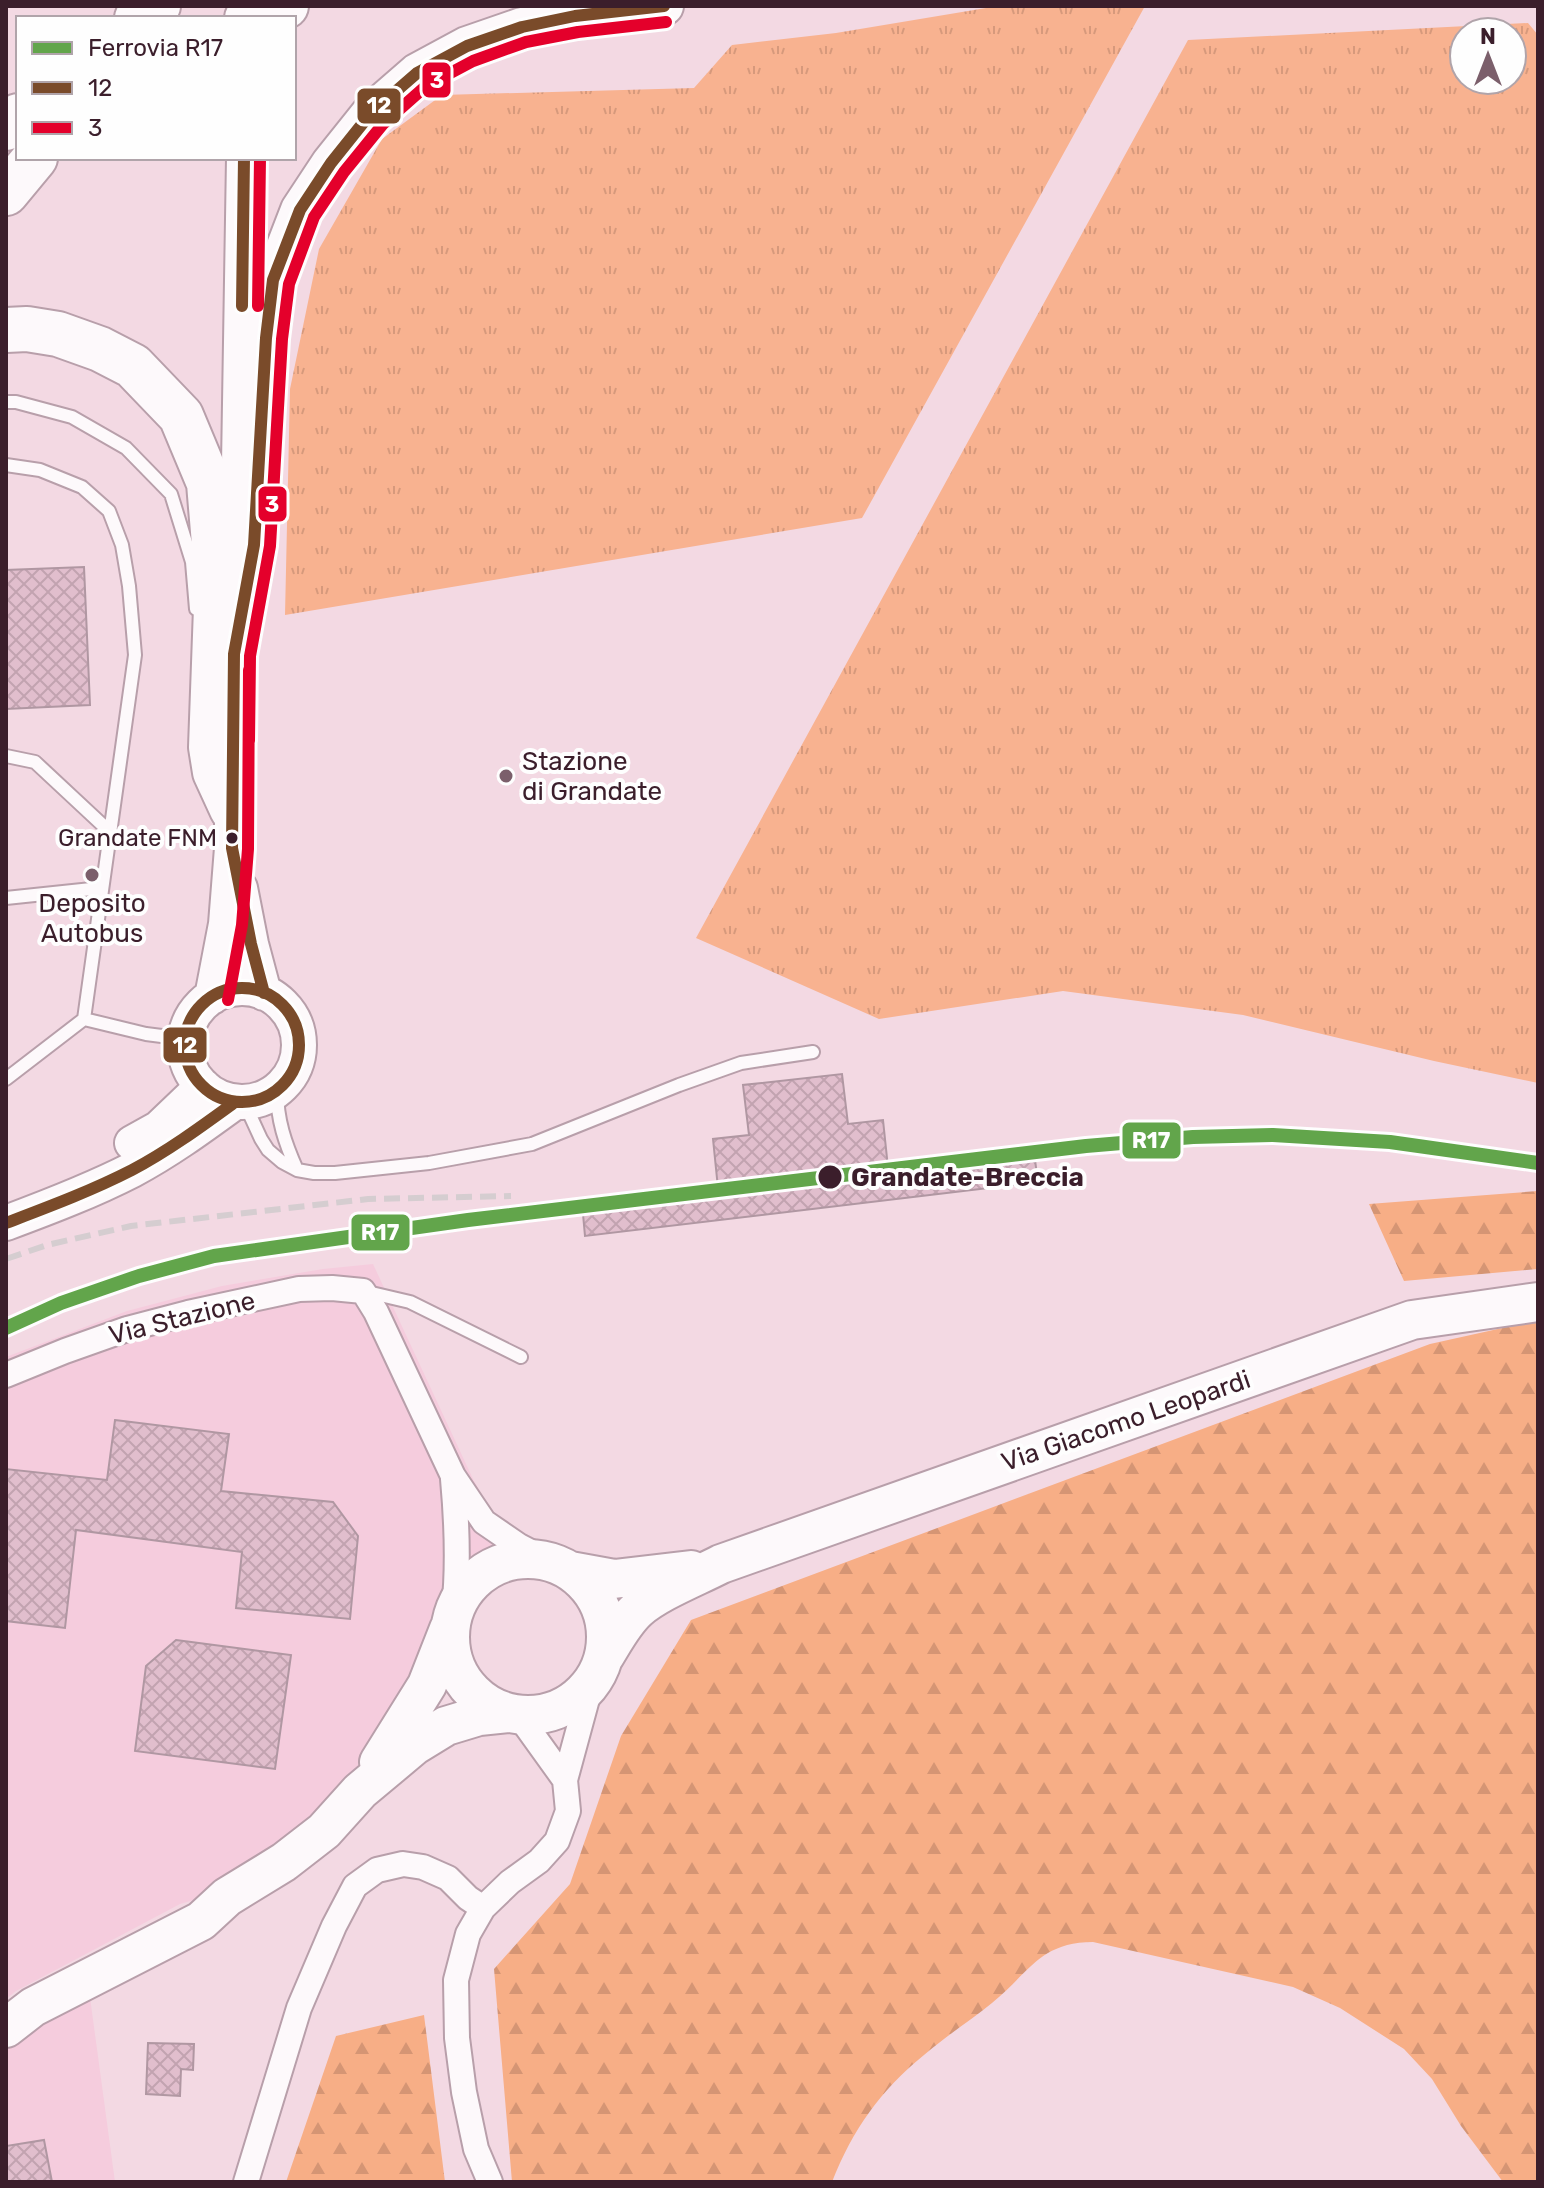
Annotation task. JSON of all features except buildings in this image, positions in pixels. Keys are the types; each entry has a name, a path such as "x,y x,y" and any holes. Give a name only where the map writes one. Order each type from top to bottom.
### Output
{"highway":[{"path":"140,16 158,6"},
{"path":"254,16 286,6"},
{"path":"6,193 33,160"},
{"path":"6,330 27,329 58,334 100,349 133,366 181,416 209,483 217,580 211,747 232,829"}],"main road":[{"path":"217,657 254,545 266,338 273,280 300,210 331,163 371,113 417,73 467,46 522,27 575,16 664,6"},
{"name":"Via Giacomo Leopardi","path":"6,2028 33,2007 201,1921 227,1897 284,1862 324,1831 360,1791 415,1745 446,1726 479,1716 555,1711 575,1700 637,1610 721,1564 1412,1320 1538,1302"},
{"name":"Via Giacomo Leopardi","path":"360,1791 427,1685 462,1594 475,1579 497,1564 521,1559 614,1579 662,1575 721,1564"},
{"path":"560,1566 586,1584 598,1600 606,1628 598,1670"},
{"path":"452,1619 450,1650 456,1668 469,1689 489,1705 514,1714"},
{"name":"Via Giacomo Leopardi","path":"6,2006 19,1995 191,1907 227,1897"}],"street":[{"path":"244,160 237,595 217,657 232,829 251,944 264,993"},
{"path":"212,997 226,924 232,829"},
{"path":"6,1223 71,1199 134,1169 240,1102 267,1097 277,1090 294,1070 298,1058 297,1029 279,1001 247,989 229,990 212,997 199,1008 185,1039 186,1056 192,1073 203,1086 218,1097 240,1102"},
{"path":"6,1198 63,1181 159,1128 203,1086"},
{"name":"Via Stazione","path":"6,1375 127,1329 204,1309 299,1289 363,1291"},
{"path":"363,1291 376,1312 453,1476 484,1522 519,1546 560,1566"},
{"path":"452,1619 458,1572 453,1476"},
{"path":"490,2182 476,2149 464,2092 457,2038 456,1980 468,1934 483,1908 510,1882 539,1861 557,1841 568,1811 565,1780 598,1670"},
{"path":"514,1714 565,1780"},
{"path":"246,2182 299,2008 355,1886 377,1870 403,1864 423,1867 448,1878 483,1908"}],"lane":[{"path":"6,402 72,417 126,448 171,494 192,562 197,618"},
{"path":"6,465 40,470 82,487 109,511 122,545 135,655 84,1019 6,1079"},
{"path":"211,747 217,657"},
{"path":"6,756 35,762 109,831"},
{"path":"6,898 101,888"},
{"path":"84,1019 146,1034 185,1039"},
{"path":"240,1102 268,1150 282,1162 297,1170 335,1173 429,1163 532,1144 741,1063 813,1052"},
{"path":"277,1090 277,1110 283,1136 297,1170"},
{"name":"Via Stazione","path":"363,1291 410,1302 521,1357"}],"shaded area":[{"path":"373,1264 473,1479 498,1523 524,1554 497,1560 472,1575 447,1612 355,1789 225,1891 180,1904 6,1999 6,1357 127,1311 222,1286"},
{"path":"89,1990 115,2182 6,2182 6,2040"}],"green space":[{"path":"998,6 1145,6 862,518 285,615 290,389 319,249 382,139 442,95 694,88 732,45 836,33"},
{"path":"1528,23 1538,35 1538,1083 1243,1015 1063,991 879,1019 696,938 1188,40 1448,27 1448,96 1528,96"},
{"path":"1538,1191 1538,1269 1404,1281 1369,1204"},
{"path":"1538,1320 1538,2182 1503,2182 1461,2126 1432,2079 1404,2049 1340,2008 1293,1987 1093,1942 1060,1947 1036,1961 992,2003 908,2069 869,2112 832,2182 512,2182 494,1969 570,1884 621,1736 691,1620 1430,1344"},
{"path":"424,2015 445,2182 286,2182 336,2036"}],"railway":[{"path":"6,1259 47,1245 131,1226 368,1199 511,1196"}],"rail line":[{"name":"R17","path":"6,1328 61,1303 139,1276 214,1256 468,1220 1086,1146 1193,1137 1273,1135 1390,1142 1538,1163"}],"transit line":[{"name":"12","path":"264,993 232,848 234,654 254,545 266,338 273,280 300,210 331,163 371,113 417,73 467,46 522,27 575,16 664,6"},
{"name":"3","path":"249,741 250,656 270,546 282,339 289,284 314,217 344,172 383,124 426,86 473,61 526,42 578,32 666,22"},
{"name":"12","path":"242,306 244,160"},
{"name":"3","path":"258,306 260,160"},
{"name":"3","path":"228,1000 242,925 248,849 249,670"},
{"name":"12","path":"242,988 264,993 282,1005 294,1023 299,1045 294,1067 282,1085 264,1097 242,1102 220,1097 202,1085 190,1067 185,1045 190,1023 202,1005 220,993 242,988"},
{"name":"12","path":"6,1223 132,1170 235,1102"}],"place":[{"name":"Stazione di Grandate","path":"506,776"},
{"name":"Grandate FNM","path":"232,838"},
{"name":"Deposito Autobus","path":"92,875"},
{"name":"Grandate-Breccia","path":"830,1177"}]}
